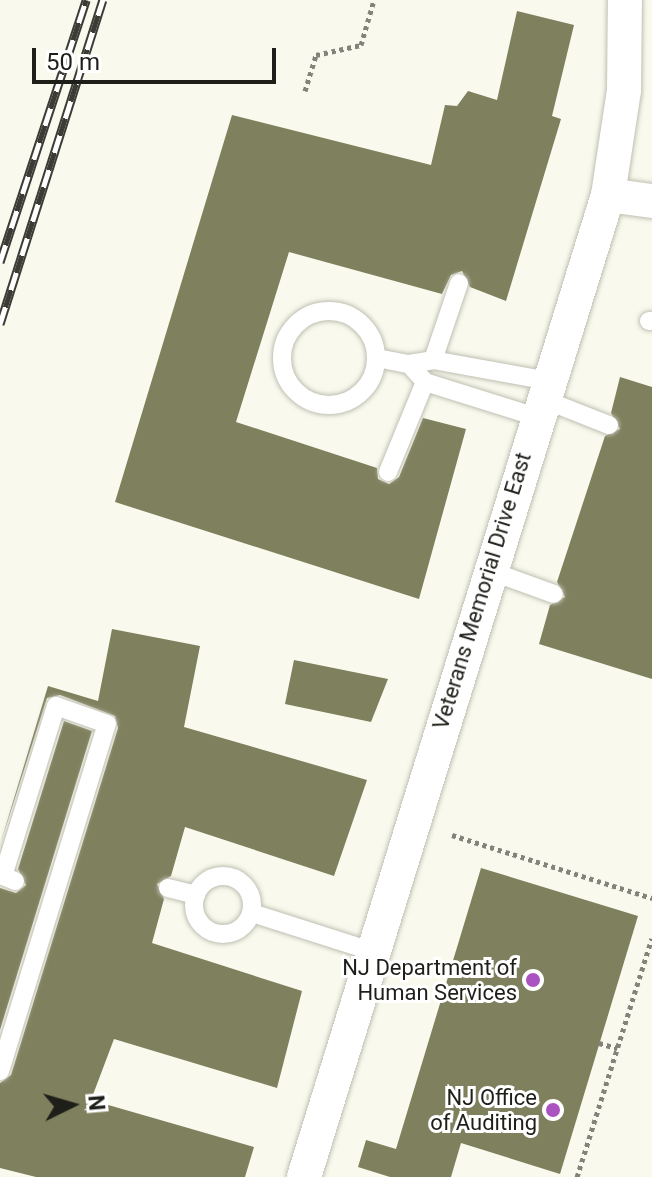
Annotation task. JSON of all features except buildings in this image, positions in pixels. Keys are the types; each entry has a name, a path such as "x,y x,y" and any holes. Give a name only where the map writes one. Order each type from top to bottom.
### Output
{"street":[{"name":"Veterans Memorial Drive East","path":"304,1177 488,570 608,195 624,90 625,0"},
{"path":"608,195 652,201"}],"lane":[{"path":"433,360 459,283"},
{"path":"327,310 343,312 367,330 377,358 367,388 339,405 308,401 286,378 282,362 289,332 312,313 327,310"},
{"path":"377,358 409,364 433,360 609,425"},
{"path":"409,364 425,382 542,399"},
{"path":"388,472 425,382"},
{"path":"488,570 554,594"},
{"path":"0,1071 107,724 56,706 3,876 15,881"},
{"path":"228,876 245,885 252,913 232,933 213,933 198,921 196,895 210,879 228,876"},
{"path":"168,888 196,895"},
{"path":"252,913 371,951"}],"path":[{"path":"305,91 316,55 361,45 374,0"},
{"path":"452,835 652,898"},
{"path":"577,1177 652,938"},
{"path":"599,1043 617,1048"}],"railway":[{"path":"0,262 86,0"},
{"path":"0,324 103,0"}],"place":[{"name":"NJ Department of Human Services","path":"533,980"},
{"name":"NJ Office of Auditing","path":"553,1110"}]}
